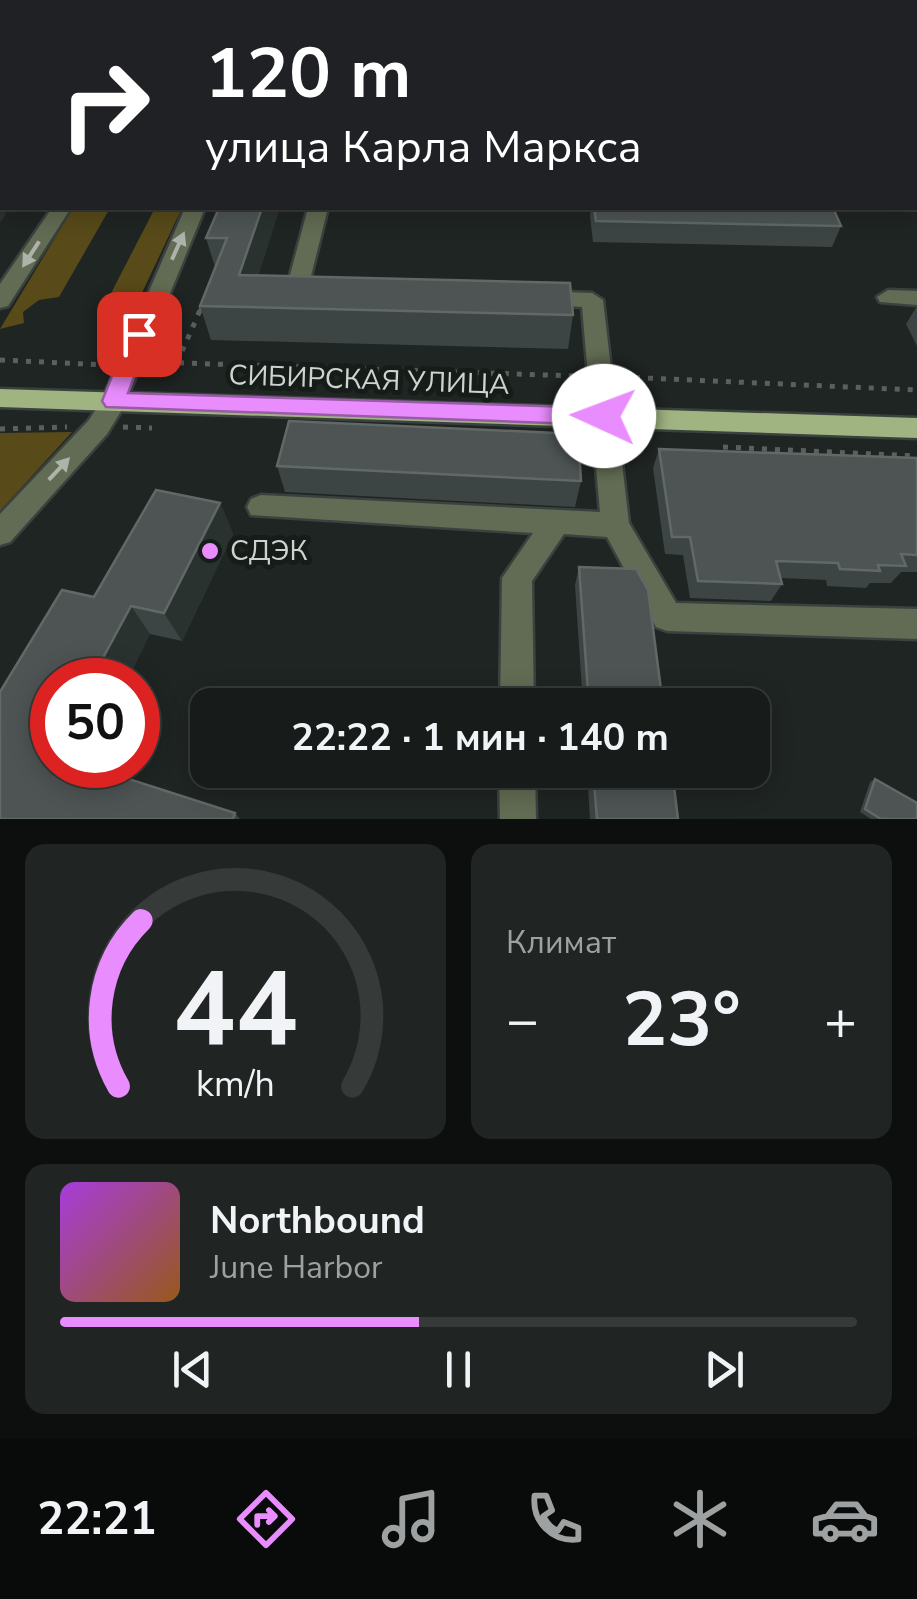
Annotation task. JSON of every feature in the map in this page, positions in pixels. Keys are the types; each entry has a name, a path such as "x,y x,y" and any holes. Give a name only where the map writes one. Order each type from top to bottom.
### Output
{"main road":[{"name":"СИБИРСКАЯ УЛИЦА","path":"0,398 917,428"}],"street":[{"path":"0,301 60,210"},
{"path":"0,533 98,427 114,401 193,210"},
{"path":"317,210 297,290 336,292"},
{"path":"514,297 592,300 615,525 667,617 917,624"},
{"path":"888,297 917,298"},
{"path":"261,507 615,525"},
{"path":"517,688 517,578 558,520"},
{"path":"518,788 518,819"}],"path":[{"path":"177,363 205,298"},
{"path":"0,360 600,376 917,390"}],"shaded area":[{"path":"72,210 109,210 59,297 39,300 23,312 24,323 0,329"},
{"path":"154,210 181,210 123,333 114,332 109,324 119,316 122,307 108,299"},
{"path":"72,432 0,511 0,433"}],"building":[{"path":"218,210 261,210 239,275 570,283 573,315 200,306 227,238 206,238"},
{"path":"594,210 834,210 841,226 596,221"},
{"path":"289,421 578,434 581,481 277,466"},
{"path":"659,449 917,458 917,555 901,554 906,566 878,565 880,571 840,569 838,563 776,561 782,584 698,581 690,537 672,537"},
{"path":"156,490 220,503 164,613 131,606 103,658 30,658 30,788 157,788 235,813 233,819 0,819 0,692 62,590 94,597"},
{"path":"579,567 636,569 648,590 661,688 588,688"},
{"path":"875,779 917,803 917,819 881,819 865,809"},
{"path":"594,788 674,788 678,819 597,819"}],"place":[{"name":"СДЭК","path":"210,551"}],"route":[{"path":"139,334 114,401 604,416"}]}
